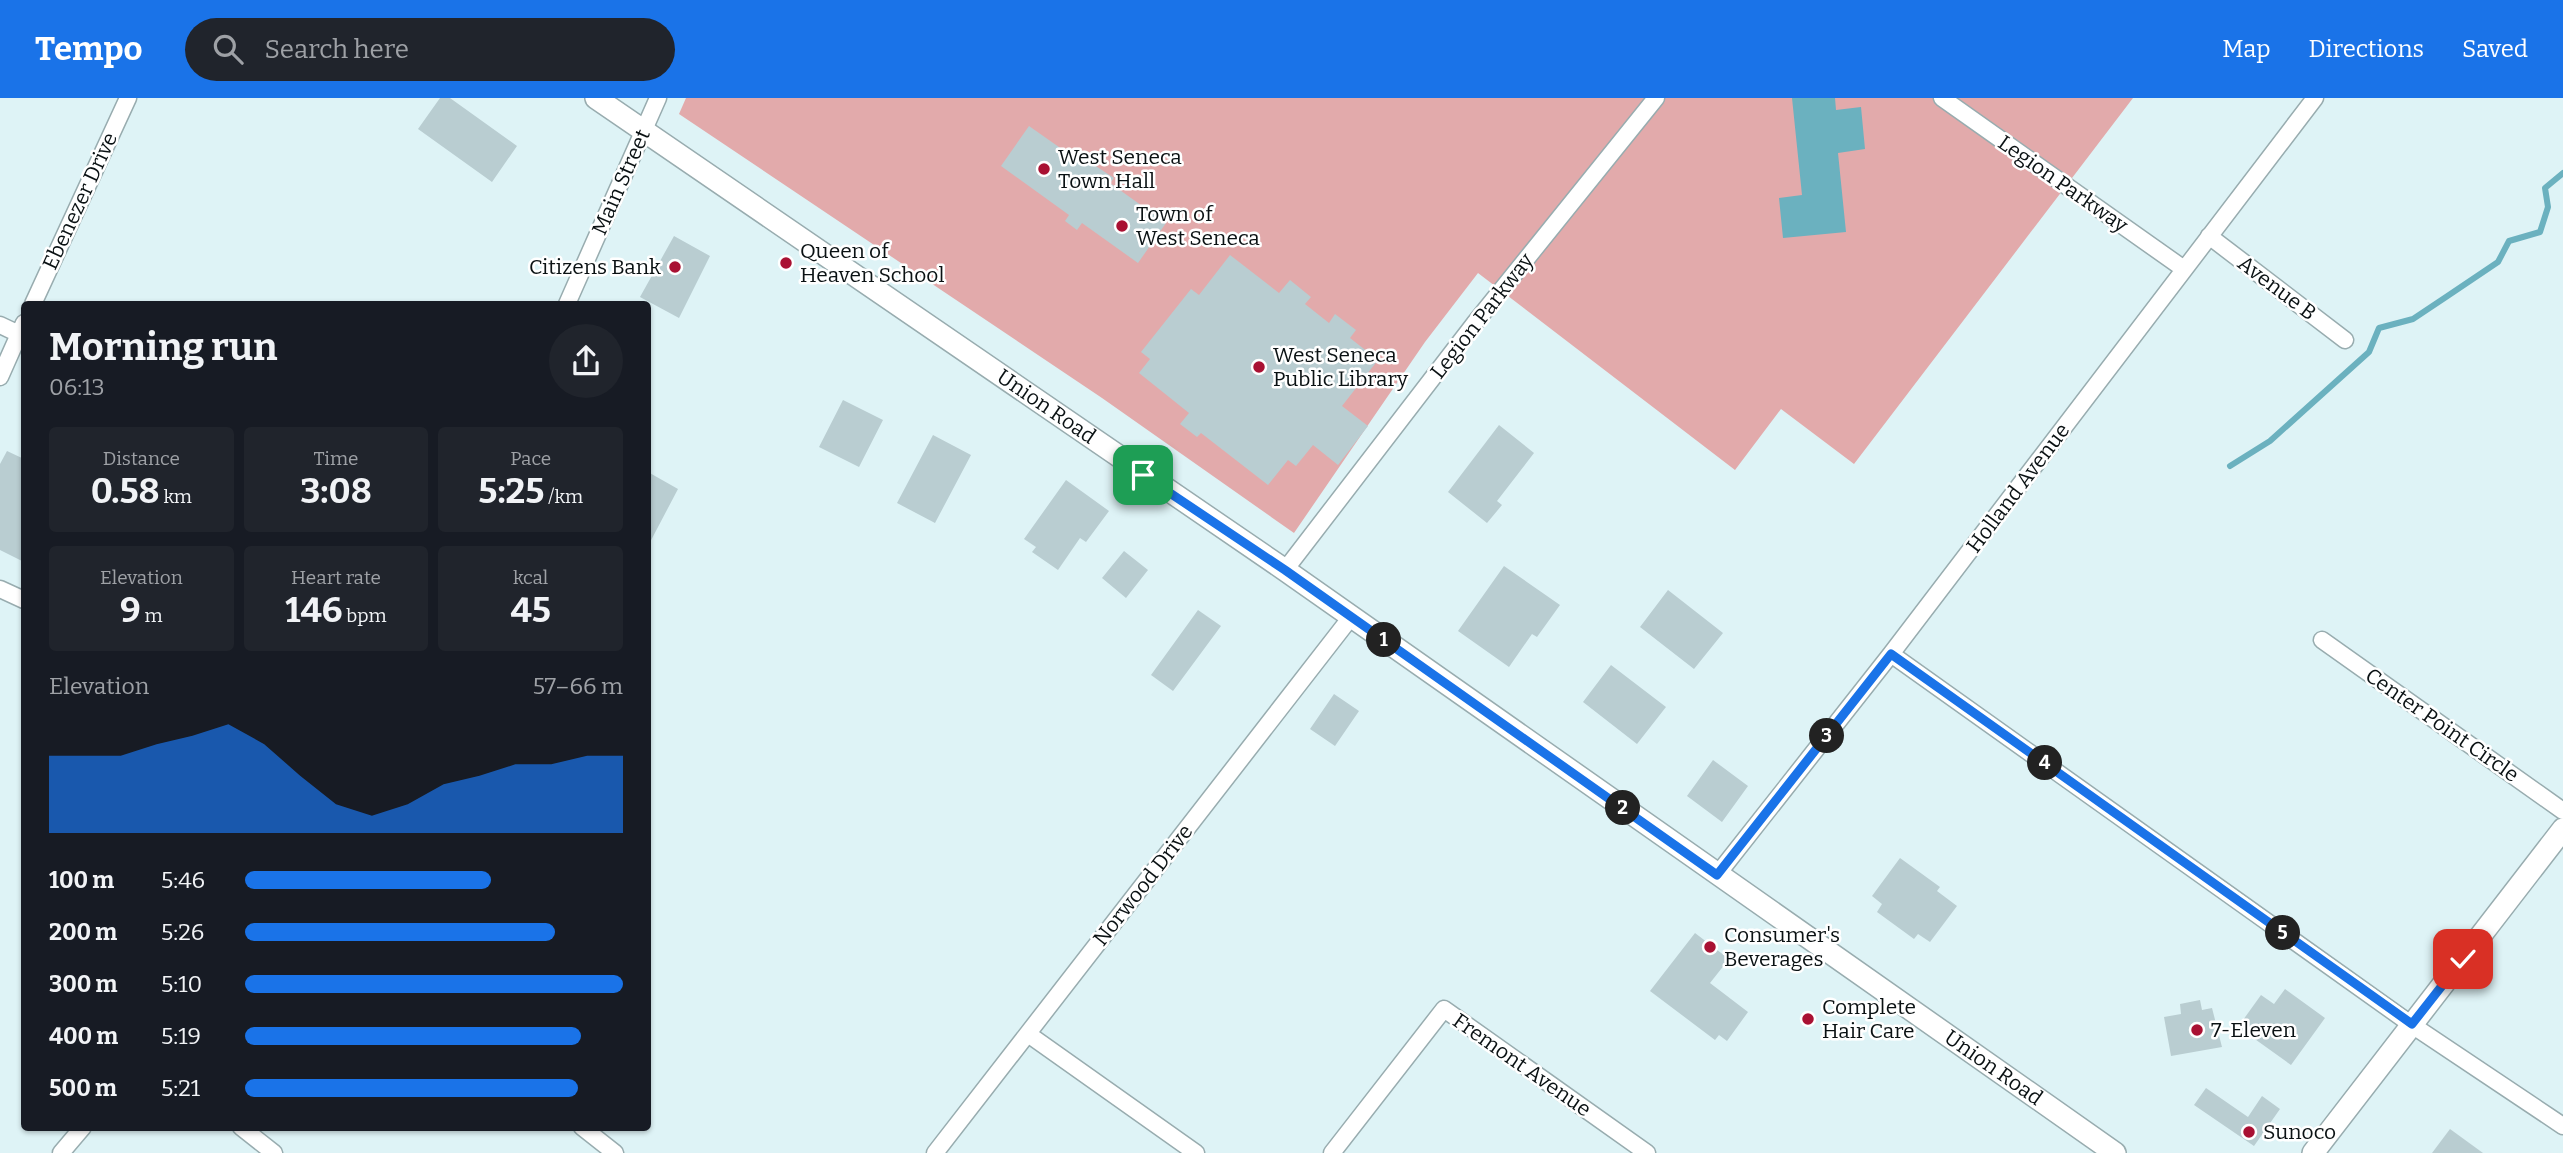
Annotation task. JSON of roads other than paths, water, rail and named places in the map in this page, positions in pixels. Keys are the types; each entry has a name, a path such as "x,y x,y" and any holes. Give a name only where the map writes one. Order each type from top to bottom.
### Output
{"main road":[{"name":"Union Road","path":"596,98 1285,570 2115,1153"},
{"path":"2313,1153 2563,829"}],"street":[{"name":"Ebenezer Drive","path":"34,301 128,98"},
{"name":"Main Street","path":"568,301 658,98"},
{"name":"Legion Parkway","path":"1285,570 1474,324 1656,98"},
{"name":"Legion Parkway","path":"1942,98 2184,269"},
{"name":"Holland Avenue","path":"1717,875 1891,654 2315,98"},
{"name":"Avenue B","path":"2209,236 2345,340"},
{"path":"0,325 21,328"},
{"path":"0,377 21,330"},
{"path":"0,589 21,599"},
{"name":"Norwood Drive","path":"935,1153 1351,617"},
{"name":"Center Point Circle","path":"2322,639 2563,811"},
{"path":"1891,654 2412,1024 2563,1126"},
{"name":"Fremont Avenue","path":"1332,1153 1444,1009 1647,1153"},
{"path":"1028,1034 1196,1153"},
{"path":"61,1153 80,1131"},
{"path":"247,1131 274,1153"},
{"path":"587,1131 615,1153"}],"water":[{"path":"1792,98 1835,98 1836,110 1861,107 1865,149 1838,153 1846,232 1783,238 1779,198 1802,195"}],"waterway":[{"path":"2230,466 2270,441 2369,352 2379,328 2413,319 2498,262 2509,241 2540,232 2548,207 2545,188 2563,173"}],"place":[{"name":"West Seneca Town Hall","path":"1044,169"},
{"name":"Town of West Seneca","path":"1122,226"},
{"name":"Queen of Heaven School","path":"786,263"},
{"name":"Citizens Bank","path":"675,267"},
{"name":"West Seneca Public Library","path":"1259,367"},
{"name":"Consumer's Beverages","path":"1710,947"},
{"name":"Complete Hair Care","path":"1808,1019"},
{"name":"7-Eleven","path":"2197,1030"},
{"name":"Sunoco","path":"2249,1132"}]}
